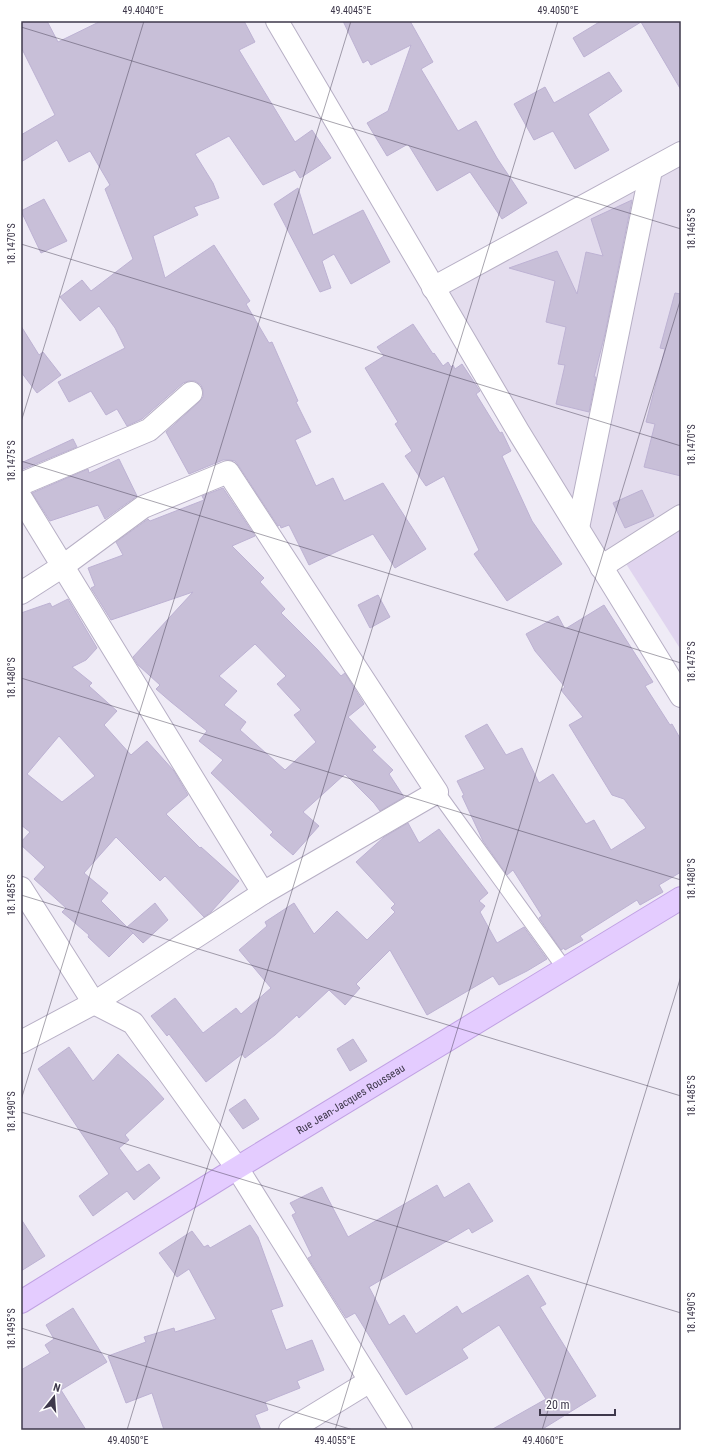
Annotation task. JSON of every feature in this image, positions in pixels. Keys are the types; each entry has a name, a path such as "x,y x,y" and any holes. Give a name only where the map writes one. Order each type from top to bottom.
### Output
{"street":[{"path":"277,21 518,431 681,696"},
{"path":"433,288 681,153"},
{"path":"578,528 650,170"},
{"path":"21,484 149,430 191,393"},
{"path":"21,593 63,566 143,507 228,472 437,792 263,893 94,1003 21,1042"},
{"path":"21,498 263,893"},
{"path":"601,567 681,516"},
{"path":"21,888 94,1003 133,1023 237,1168 401,1430"},
{"name":"Rue Jean-Jacques Rousseau","path":"21,1302 237,1168 681,898"},
{"path":"290,1430 370,1381"}],"lane":[{"path":"437,792 565,969"}],"shaded area":[{"path":"681,153 681,516 601,567 433,288"},
{"path":"681,522 681,650 623,559"}],"building":[{"path":"21,21 47,21 58,42 101,21 244,21 255,42 239,50 295,142 312,130 331,158 300,178 295,170 263,185 229,136 195,154 213,183 219,198 194,207 198,215 153,236 165,278 214,245 250,301 246,304 269,343 272,342 298,401 296,402 311,432 295,440 316,486 333,478 344,501 383,483 426,549 395,568 373,534 309,565 289,525 281,528 280,525 278,526 235,461 223,460 189,474 166,432 203,397 201,385 195,381 183,383 142,419 127,426 117,409 106,415 91,391 69,402 58,382 125,348 115,328 99,306 80,321 60,297 82,280 91,291 133,259 105,189 110,185 90,151 69,162 57,140 21,162 21,135 55,115 21,47"},
{"path":"343,21 410,21 433,62 421,69 458,131 476,121 497,158 527,203 502,219 470,172 437,191 408,144 387,156 367,123 388,111 411,45 371,65 368,60 363,63"},
{"path":"601,21 681,21 681,90 641,22 584,57 573,38"},
{"path":"609,72 622,91 588,114 609,150 575,169 553,131 534,140 514,104 545,87 554,103"},
{"path":"298,188 313,235 363,210 390,262 351,284 334,254 322,261 331,288 320,292 274,204"},
{"path":"44,199 67,241 41,253 21,211"},
{"path":"632,200 605,334 594,377 596,377 589,412 556,404 565,365 558,364 566,327 546,322 555,281 509,268 557,251 577,294 586,252 603,256 591,219"},
{"path":"675,293 681,294 681,476 644,467 655,424 646,422 665,349 660,348"},
{"path":"413,324 443,366 448,362 451,367 453,365 455,369 462,364 480,391 476,394 500,433 502,432 511,451 502,456 532,521 562,564 507,601 474,554 479,550 444,476 426,486 405,456 412,451 395,424 398,422 365,368 384,356 377,347"},
{"path":"21,326 39,355 43,352 61,375 37,393 21,372"},
{"path":"73,439 77,447 21,470 21,463"},
{"path":"119,459 137,496 105,519 98,505 50,521 32,493 88,469 89,473"},
{"path":"223,488 255,536 232,546 264,578 260,582 285,609 281,613 317,649 341,676 345,673 364,704 348,717 376,747 372,750 393,770 389,774 404,797 380,811 345,774 303,812 319,826 293,855 270,835 273,832 211,773 223,760 199,741 207,731 156,689 160,685 138,665 133,657 193,592 111,620 91,588 95,586 88,568 123,555 116,542 148,519 150,521 204,500 202,496","holes":["255,644 286,676 277,684 301,710 294,715 316,742 285,770 240,730 246,722 224,705 237,691 219,676"]},
{"path":"642,490 654,516 625,528 613,503"},
{"path":"378,595 390,617 370,628 358,605"},
{"path":"68,599 97,648 86,660 72,667 92,683 89,686 117,711 104,725 131,755 147,741 174,771 188,795 166,814 200,848 201,847 239,881 211,912 204,917 165,876 160,881 116,837 84,873 108,893 101,901 133,933 109,957 88,937 89,935 62,912 66,908 34,879 45,867 21,845 21,842 30,832 21,825 21,613 50,603 52,607","holes":["59,736 95,776 62,802 27,774"]},
{"path":"604,605 653,682 645,686 670,725 672,724 681,740 681,872 659,885 663,892 640,905 637,900 580,936 583,940 565,950 564,948 561,950 539,918 542,916 513,870 507,875 483,841 462,796 464,795 457,781 485,769 465,736 487,724 506,755 522,748 539,783 553,774 586,824 594,820 611,850 646,828 624,799 612,795 569,725 583,717 561,690 565,687 535,651 526,634 558,616 565,629"},
{"path":"408,823 419,843 439,829 488,893 479,901 485,906 480,912 497,943 524,927 547,959 499,985 493,976 427,1015 390,950 356,984 360,988 345,1005 329,990 299,1018 297,1015 275,1035 245,1058 242,1054 206,1082 169,1034 167,1036 151,1016 175,998 203,1033 236,1008 241,1014 271,988 239,950 267,926 265,922 294,903 314,934 337,911 367,940 395,912 391,908 395,904 356,862 384,837"},
{"path":"155,903 168,920 143,943 127,927"},
{"path":"353,1039 367,1061 350,1071 337,1049"},
{"path":"69,1047 93,1081 118,1054 148,1081 164,1099 125,1135 129,1140 119,1148 137,1172 149,1164 160,1178 134,1200 127,1191 93,1216 79,1196 109,1174 38,1069"},
{"path":"245,1099 259,1119 243,1129 229,1110"},
{"path":"469,1183 493,1221 472,1233 469,1228 369,1287 389,1325 404,1315 416,1334 457,1306 462,1314 528,1275 546,1304 540,1307 596,1396 541,1430 491,1430 546,1399 499,1325 462,1349 468,1358 406,1395 355,1313 346,1318 308,1258 312,1256 292,1215 296,1213 290,1203 322,1187 348,1237 437,1185 444,1198"},
{"path":"21,1219 45,1256 21,1271"},
{"path":"250,1225 258,1237 283,1306 271,1310 286,1350 312,1340 324,1370 297,1381 300,1388 265,1402 268,1410 255,1415 261,1430 164,1430 152,1393 126,1403 108,1356 146,1342 144,1337 174,1328 175,1332 216,1319 189,1269 177,1277 159,1253 192,1231 204,1247 208,1245 210,1248"},
{"path":"73,1308 107,1362 61,1390 86,1430 21,1430 21,1370 50,1353 45,1345 54,1339 46,1325"}]}
